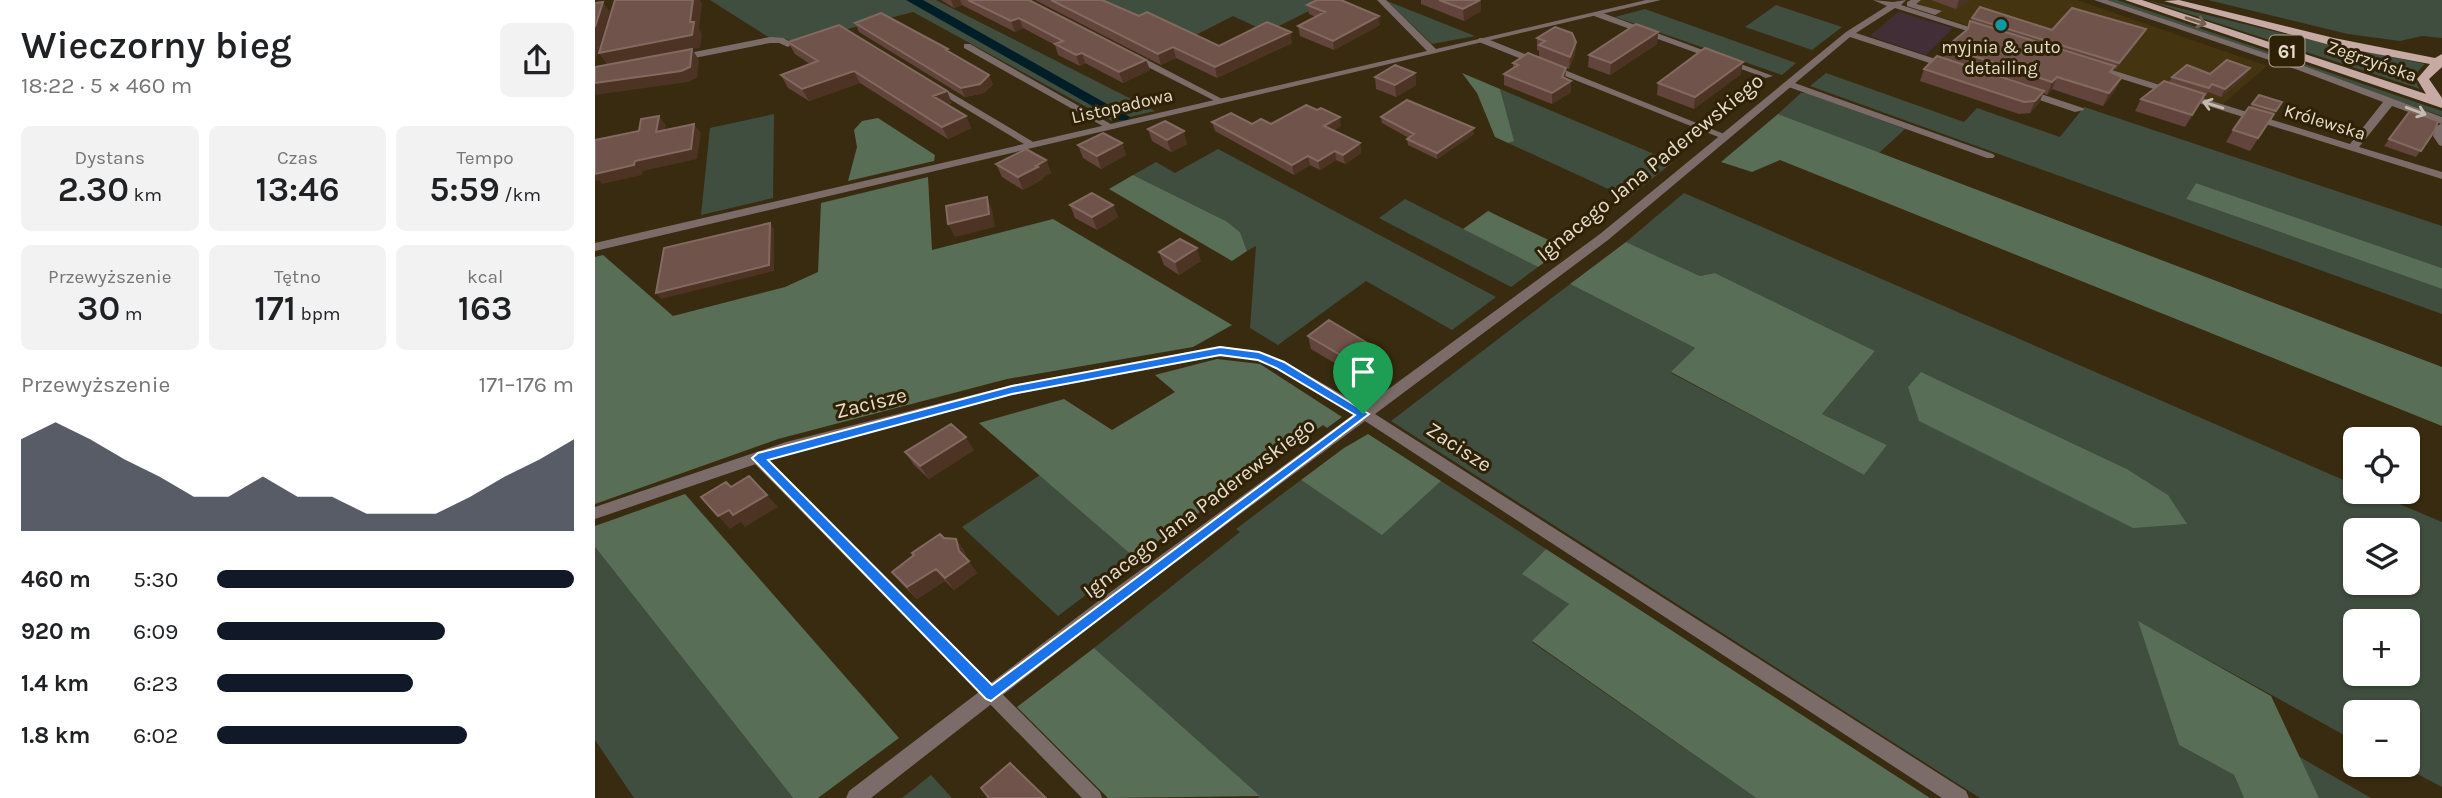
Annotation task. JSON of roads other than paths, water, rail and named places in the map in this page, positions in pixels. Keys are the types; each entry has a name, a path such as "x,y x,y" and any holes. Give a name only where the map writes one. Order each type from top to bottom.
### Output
{"main road":[{"name":"Zegrzyńska","path":"2131,0 2442,104"},
{"name":"Zegrzyńska","path":"2167,0 2270,27 2440,61"},
{"path":"2440,61 2423,79 2431,93 2442,104"}],"street":[{"path":"1381,0 1433,51"},
{"name":"Listopadowa","path":"595,247 1657,0"},
{"path":"1877,0 1898,3 1993,36"},
{"path":"2098,0 2301,68 2442,121"},
{"name":"Ignacego Jana Paderewskiego","path":"856,798 1363,414 1604,237 1849,34 1898,3"},
{"path":"1849,34 1964,72"},
{"path":"664,61 770,40 781,40 788,44"},
{"name":"Królewska","path":"2086,65 2442,176"},
{"path":"2015,88 2079,110"},
{"path":"2353,150 2390,101"},
{"name":"Zacisze","path":"595,513 758,458 1012,390 1220,351 1259,356 1280,365 1363,414 1959,798"}],"lane":[{"path":"1917,0 1910,4 1934,13 1938,11"},
{"path":"1597,14 1769,76"},
{"path":"1482,40 1724,136"},
{"path":"967,46 1111,127"},
{"path":"1121,50 1220,100"},
{"path":"925,80 1032,145"},
{"path":"1789,84 1990,156"},
{"path":"2442,126 2438,136 2442,143"},
{"path":"758,458 1094,798"}],"waterway":[{"path":"913,0 1122,117"}],"place":[{"name":"myjnia & auto detailing","path":"2001,25"}]}
